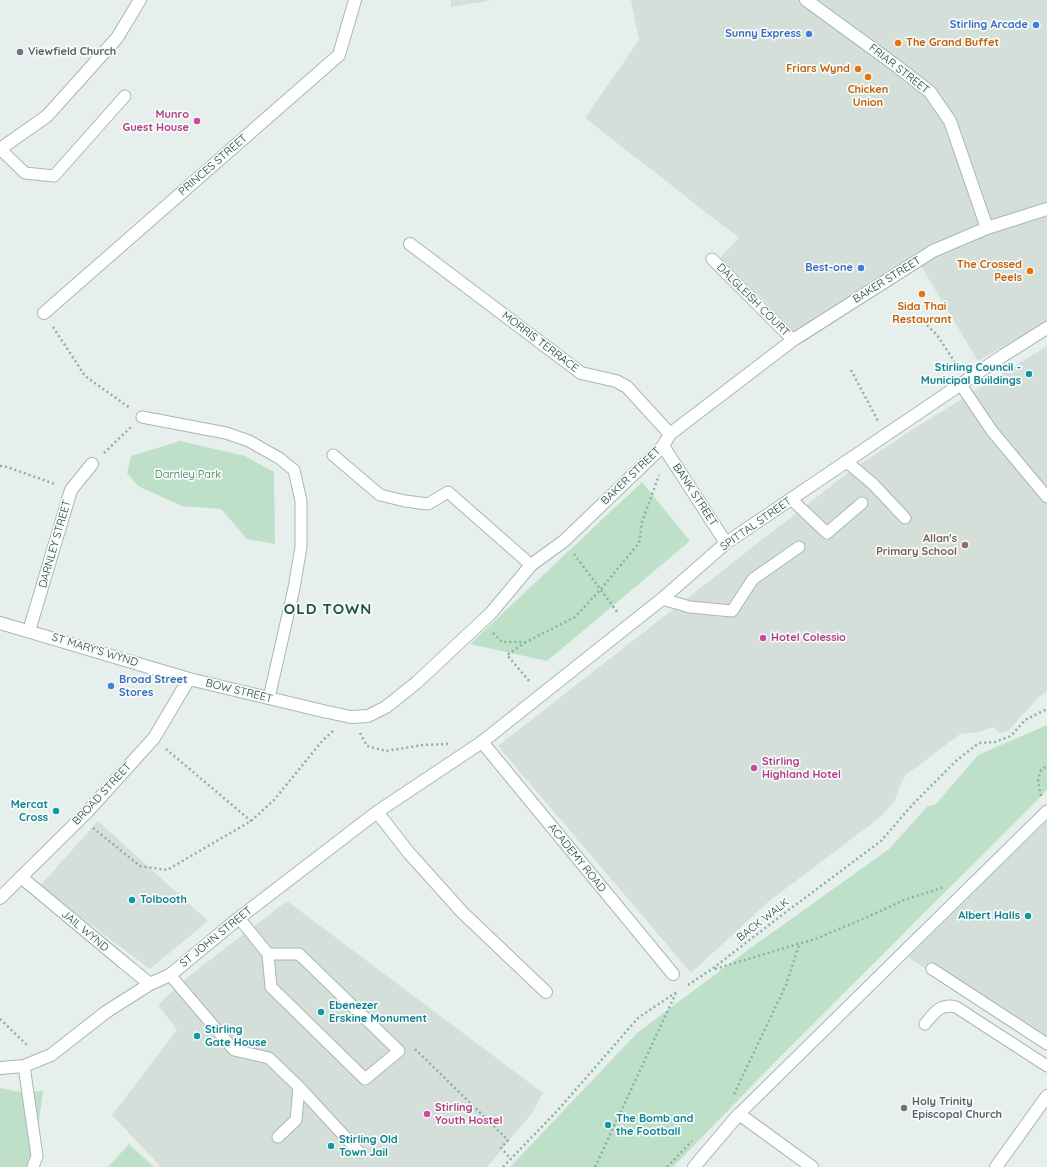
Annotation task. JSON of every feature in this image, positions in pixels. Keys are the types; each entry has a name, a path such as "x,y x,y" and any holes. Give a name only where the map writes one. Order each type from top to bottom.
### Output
{"street":[{"path":"0,149 47,116 117,38 140,0"},
{"name":"PRINCES STREET","path":"44,313 339,56 356,0"},
{"name":"FRIAR STREET","path":"806,0 930,92 950,121 987,228"},
{"name":"BAKER STREET","path":"289,703 351,717 368,716 386,707 416,683 482,622 531,565 564,541 663,446 670,434 793,340 933,251 987,228 1047,209"},
{"name":"MORRIS TERRACE","path":"410,244 580,373 616,381 627,387 670,434"},
{"name":"SPITTAL STREET","path":"482,742 662,599 726,543 1047,328"},
{"name":"BANK STREET","path":"663,446 726,543"},
{"name":"DARNLEY STREET","path":"29,631 71,490 92,464"},
{"name":"ST MARY'S WYND","path":"0,623 189,679"},
{"name":"BOW STREET","path":"189,679 289,703"},
{"name":"BROAD STREET","path":"0,898 81,818 154,738 189,679"},
{"name":"ST JOHN STREET","path":"0,1068 24,1066 46,1057 106,1012 150,984 170,975 239,918 377,812 482,742"},
{"name":"ACADEMY ROAD","path":"482,742 673,974"},
{"path":"377,812 409,854 462,912 546,992"},
{"name":"JAIL WYND","path":"21,877 150,984"},
{"path":"996,1167 1047,1096"},
{"path":"694,1167 739,1114 812,1167"}],"lane":[{"path":"0,149 25,173 54,176 126,96"},
{"name":"DALGLEISH COURT","path":"712,259 793,340"},
{"path":"961,385 992,431 1047,497"},
{"path":"142,417 226,433 249,441 279,458 294,470 301,501 301,548 294,588 269,698"},
{"path":"333,455 380,494 406,501 428,504 448,492 531,565"},
{"path":"846,462 873,484 904,518"},
{"path":"791,499 827,533 862,503"},
{"path":"662,599 690,607 732,612 753,579 799,547"},
{"path":"739,1114 1045,806"},
{"path":"239,918 268,954 271,987 365,1079 399,1051 299,954 268,954"},
{"path":"932,969 1047,1044"},
{"path":"170,975 234,1050 269,1058 299,1087 359,1152"},
{"path":"925,1024 935,1011 941,1007 956,1007 1047,1066"},
{"path":"24,1066 37,1156 33,1167"},
{"path":"278,1137 296,1120 299,1087"}],"path":[{"path":"44,313 85,376 142,417 92,464"},
{"path":"920,318 937,335 955,362"},
{"path":"851,370 876,419"},
{"path":"0,466 4,466 71,490"},
{"path":"540,695 507,654 526,642 575,617 601,589 639,543 642,522 650,499"},
{"path":"564,541 627,626"},
{"path":"482,622 502,642 526,642"},
{"name":"BACK WALK","path":"503,1167 558,1110 638,1018 712,969 881,841 913,804 956,760 979,743 995,742 1011,736 1025,720 1047,708"},
{"path":"81,818 140,866 167,870 251,821 274,800 322,740 351,717 367,746 386,752 423,745 452,744"},
{"path":"154,738 251,821"},
{"path":"1045,806 1038,781 1041,770 1047,766"},
{"path":"712,969 799,944 865,918 904,900 950,885"},
{"path":"733,1096 786,986 799,944"},
{"path":"595,1167 676,992 673,974"},
{"path":"0,1019 46,1057"},
{"path":"399,1051 408,1042 508,1140 501,1148 511,1159"}],"shaded area":[{"path":"451,0 493,0 451,7"},
{"path":"631,0 1047,0 1047,321 978,361 921,266 803,343 758,294 754,297 720,258 739,238 585,118 639,40"},
{"path":"1047,346 1047,691 1039,697 1008,731 999,733 993,727 979,732 960,734 906,775 902,781 894,802 878,819 768,902 691,973 498,746 850,471 915,428"},
{"path":"1047,820 1047,1044 1044,1049 908,957"},
{"name":"Tolbooth","path":"98,821 208,921 150,969 40,886"},
{"path":"287,901 543,1093 532,1113 487,1167 161,1167 112,1115 177,1030 158,1005 189,976"}],"green space":[{"name":"Darnley Park","path":"180,441 245,456 274,472 275,544 247,539 221,509 182,506 138,486 127,473 131,456"},
{"path":"642,482 690,541 547,661 470,644"},
{"path":"1047,725 1047,790 774,1063 673,1167 510,1167 637,1033 745,952 889,849 928,806 936,804 978,755"},
{"path":"0,1088 20,1092 43,1091 33,1167 0,1167"},
{"path":"129,1144 154,1167 108,1167"}],"place":[{"name":"Stirling Arcade","path":"1036,25"},
{"name":"Sunny Express","path":"809,34"},
{"name":"The Grand Buffet","path":"898,43"},
{"name":"Viewfield Church","path":"20,52"},
{"name":"Friars Wynd","path":"858,69"},
{"name":"Chicken Union","path":"868,77"},
{"name":"Munro Guest House","path":"197,121"},
{"name":"Best-one","path":"861,268"},
{"name":"The Crossed Peels","path":"1030,271"},
{"name":"Sida Thai Restaurant","path":"922,294"},
{"name":"Stirling Council - Municipal Buildings","path":"1029,374"},
{"name":"Allan's Primary School","path":"965,545"},
{"name":"Hotel Colessio","path":"763,638"},
{"name":"Broad Street Stores","path":"111,686"},
{"name":"Stirling Highland Hotel","path":"754,768"},
{"name":"Mercat Cross","path":"56,811"},
{"name":"Tolbooth","path":"132,900"},
{"name":"Albert Halls","path":"1028,916"},
{"name":"Ebenezer Erskine Monument","path":"321,1012"},
{"name":"Stirling Gate House","path":"197,1036"},
{"name":"Holy Trinity Episcopal Church","path":"904,1108"},
{"name":"Stirling Youth Hostel","path":"427,1114"},
{"name":"The Bomb and the Football","path":"608,1125"},
{"name":"Stirling Old Town Jail","path":"331,1146"}],"district":[{"name":"OLD TOWN","path":"328,609"}]}
